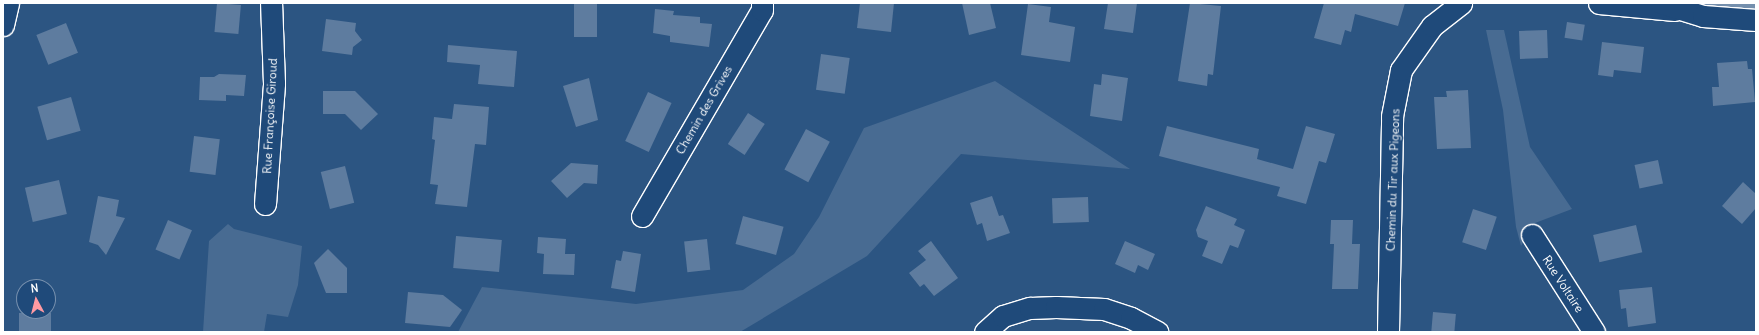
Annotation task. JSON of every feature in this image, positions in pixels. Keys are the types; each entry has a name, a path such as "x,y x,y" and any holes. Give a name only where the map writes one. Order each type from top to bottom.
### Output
{"street":[{"path":"3,25 8,3"},
{"name":"Rue Françoise Giroud","path":"266,204 274,83 271,3"},
{"name":"Chemin des Grives","path":"642,216 762,10 762,3"},
{"name":"Chemin du Tir aux Pigeons","path":"1388,332 1392,116 1401,70 1432,26 1461,3"},
{"path":"1599,3 1649,5 1703,16 1756,20"},
{"name":"Rue Voltaire","path":"1532,235 1594,332"},
{"path":"985,332 1003,316 1030,308 1056,307 1104,309 1131,318 1157,332"}],"shaded area":[{"path":"1698,3 1756,3 1756,7 1709,6"},
{"path":"1486,30 1504,30 1530,147 1572,209 1535,223 1521,246 1516,227 1503,110"},
{"path":"995,81 1130,169 961,154 867,256 740,332 458,332 482,287 636,304 743,290 794,254 819,217 864,128"},
{"path":"228,224 234,229 302,246 298,285 288,317 267,314 264,332 203,332 209,241"}],"building":[{"path":"217,3 241,5 238,34 214,32"},
{"path":"574,3 597,3 597,37 574,37"},
{"path":"860,3 894,3 891,32 857,28"},
{"path":"962,3 990,3 996,28 969,35"},
{"path":"1108,3 1137,3 1133,33 1104,29"},
{"path":"1190,3 1221,6 1213,75 1208,74 1207,86 1178,81"},
{"path":"1324,3 1405,3 1398,26 1355,14 1351,32 1345,30 1341,45 1314,38"},
{"path":"1028,4 1051,7 1049,22 1075,27 1070,62 1021,55"},
{"path":"655,9 674,11 673,15 700,17 700,23 712,24 709,47 670,42 670,36 653,33"},
{"path":"326,19 356,23 355,31 362,40 353,47 352,55 322,51"},
{"path":"1567,22 1585,25 1582,41 1564,38"},
{"path":"66,23 78,53 48,65 36,35"},
{"path":"1547,30 1548,58 1520,59 1519,31"},
{"path":"1602,42 1644,47 1641,73 1614,70 1613,77 1598,75"},
{"path":"448,45 517,51 514,87 478,84 480,65 447,62"},
{"path":"821,54 850,58 845,94 816,90"},
{"path":"1747,61 1748,69 1752,69 1755,102 1713,106 1712,87 1719,87 1717,63"},
{"path":"219,74 246,75 244,96 226,95 226,101 199,100 200,77 214,77"},
{"path":"1102,74 1128,78 1122,121 1090,116 1094,84 1101,85"},
{"path":"589,78 598,120 576,127 563,86"},
{"path":"1468,90 1471,148 1437,149 1434,97 1447,97 1446,91"},
{"path":"323,91 355,91 378,114 361,130 345,114 323,114"},
{"path":"648,92 672,103 649,152 625,141"},
{"path":"71,97 81,131 47,140 37,107"},
{"path":"454,104 489,107 486,145 475,144 467,207 435,204 438,185 430,184 435,140 432,139 434,117 452,119"},
{"path":"748,113 765,124 745,155 728,144"},
{"path":"1167,126 1259,149 1257,159 1293,169 1306,126 1335,134 1326,163 1319,161 1306,204 1277,196 1280,187 1159,156"},
{"path":"806,129 830,142 808,182 784,170"},
{"path":"194,136 220,139 215,175 190,172"},
{"path":"1658,160 1663,183 1640,188 1635,165"},
{"path":"571,163 598,165 597,184 584,183 567,198 551,181"},
{"path":"345,166 354,203 330,209 321,172"},
{"path":"59,180 67,214 33,222 25,188"},
{"path":"1743,182 1756,194 1756,208 1742,224 1722,206"},
{"path":"98,196 119,200 116,216 125,218 106,255 98,245 89,242"},
{"path":"992,196 999,216 1003,215 1010,233 987,241 982,223 977,225 970,203"},
{"path":"1088,197 1089,222 1053,223 1052,198"},
{"path":"1206,206 1237,219 1234,225 1245,230 1238,248 1230,245 1222,264 1202,256 1208,241 1198,237 1196,230"},
{"path":"1473,209 1497,217 1486,250 1462,242"},
{"path":"743,216 784,227 776,255 735,244"},
{"path":"168,220 192,230 179,260 155,249"},
{"path":"1331,220 1353,220 1352,244 1360,244 1358,289 1332,289 1334,244 1330,244"},
{"path":"1636,225 1642,252 1599,262 1593,235"},
{"path":"456,236 502,240 499,272 453,268"},
{"path":"538,237 566,239 565,254 575,254 574,275 543,274 544,254 537,253"},
{"path":"707,239 710,270 687,272 684,241"},
{"path":"931,241 958,278 934,296 924,284 920,287 909,273 926,260 918,251"},
{"path":"1125,241 1155,254 1148,270 1138,265 1135,273 1115,264"},
{"path":"328,249 347,268 347,293 326,293 314,263"},
{"path":"623,251 641,254 635,292 611,288 616,260 621,261"},
{"path":"1652,287 1656,323 1628,327 1626,308 1621,309 1619,290"},
{"path":"408,292 443,295 462,310 450,327 405,323"},
{"path":"1433,312 1456,314 1454,332 1431,332"},
{"path":"19,319 51,319 51,332 19,332"}],"waterway":[{"path":"1698,3 1709,6 1756,7"}]}
